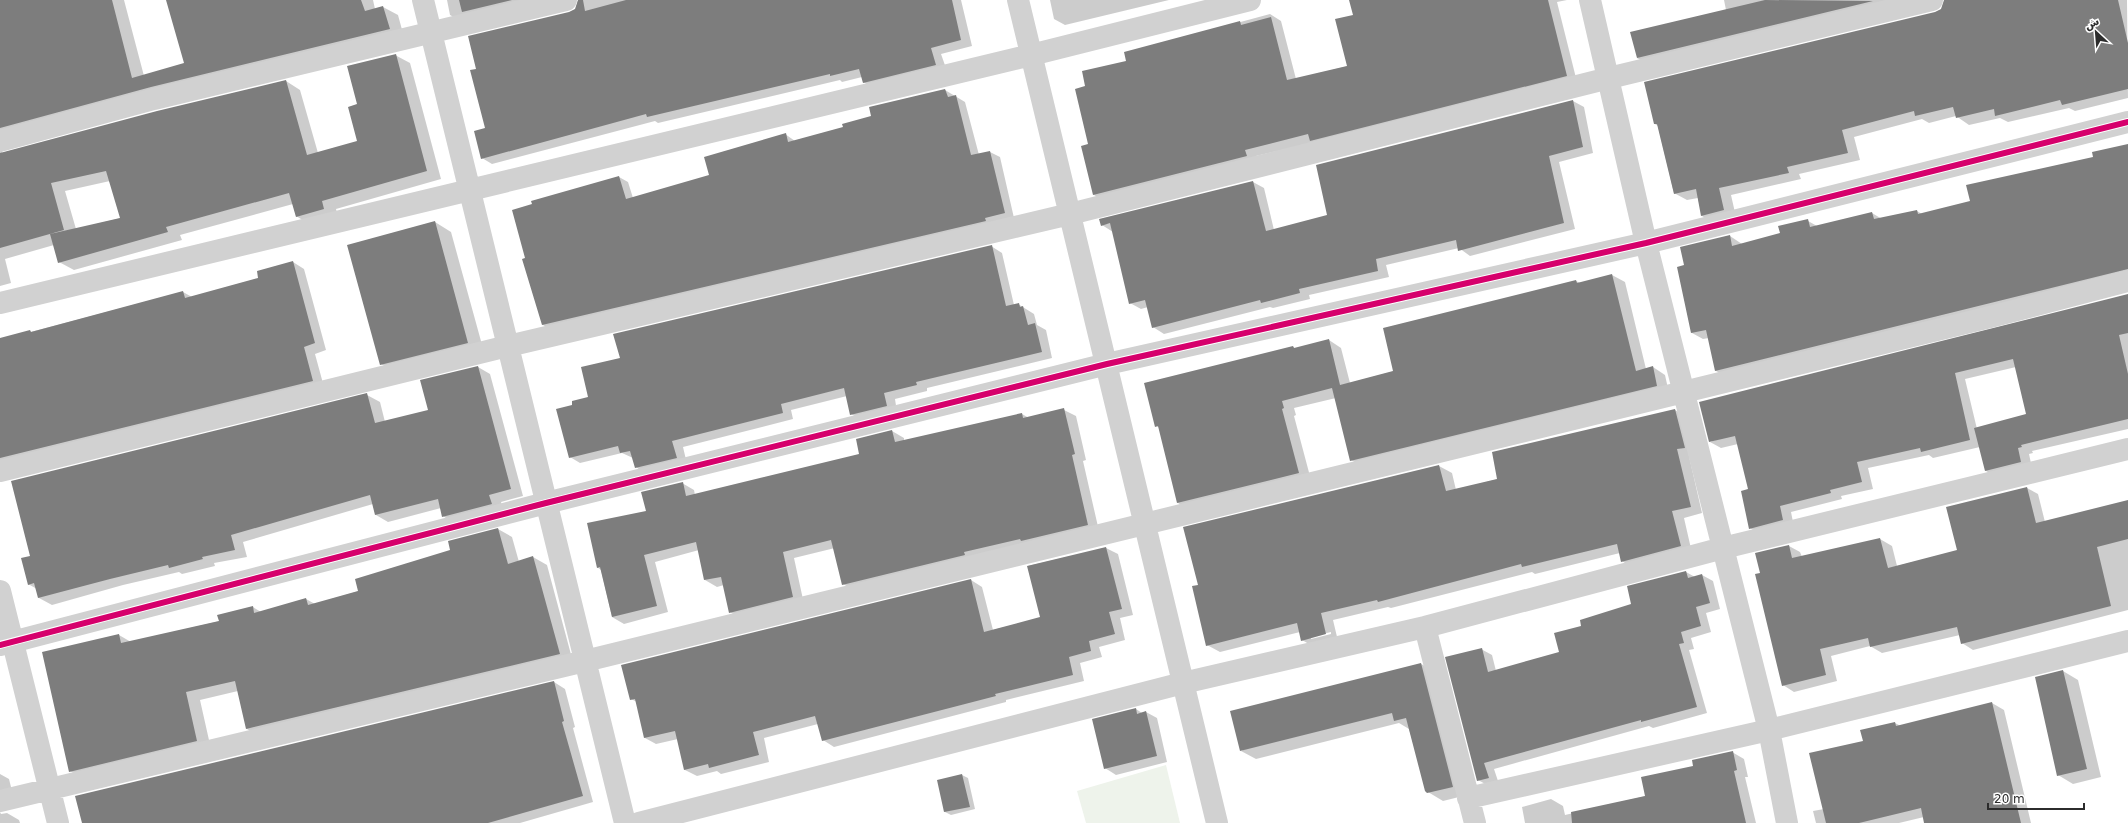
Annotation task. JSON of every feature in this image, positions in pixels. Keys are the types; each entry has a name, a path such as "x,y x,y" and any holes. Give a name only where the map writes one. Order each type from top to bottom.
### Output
{"street":[{"path":"423,0 625,823"},
{"path":"0,141 154,99 566,0"},
{"path":"1018,0 1217,823"},
{"path":"0,302 1032,55 1250,0"},
{"path":"1590,0 1646,244 1769,730 1787,823"},
{"path":"0,471 508,346 1070,214 1609,78 1932,0"},
{"path":"6,643 546,503 1107,364 1646,244 2128,122"},
{"path":"0,801 585,661 1982,319 2128,281"},
{"path":"639,823 1183,683 1426,627 1723,548 2128,449"},
{"path":"0,591 6,643 58,823"},
{"path":"1426,627 1475,823"},
{"path":"1468,798 1769,730 2128,641"}],"shaded area":[{"path":"1166,765 1180,823 1086,823 1077,791"}],"building":[{"path":"0,0 112,0 132,78 184,63 166,0 361,0 365,11 383,6 390,29 151,87 0,128"},
{"path":"459,0 512,0 462,12"},
{"path":"578,0 583,0 585,11 626,0 952,0 961,40 931,48 936,65 863,83 859,69 830,76 830,74 647,117 646,114 481,159 474,131 485,128 470,70 476,69 468,36 569,12 575,9"},
{"path":"1349,0 1548,0 1567,76 1310,141 1308,134 1245,150 1247,156 1093,195 1081,146 1088,144 1075,89 1085,86 1082,71 1126,61 1124,52 1240,21 1241,25 1271,17 1287,80 1347,66 1335,19 1353,15"},
{"path":"1765,0 1873,1 1637,58 1630,32"},
{"path":"1944,0 2118,0 2128,43 2128,89 2062,105 2060,100 1995,116 1994,109 1956,118 1953,107 1915,116 1914,111 1842,130 1848,153 1787,167 1789,173 1719,188 1724,210 1701,216 1696,189 1674,194 1657,124 1654,124 1644,82 1935,12 1941,9"},
{"path":"396,54 427,171 322,201 324,209 296,217 289,193 166,227 168,232 58,263 50,234 120,218 106,171 51,183 64,230 0,248 0,153 157,111 286,80 307,155 357,141 348,107 357,104 347,66"},
{"path":"945,89 948,97 956,95 971,155 990,151 1005,213 985,218 986,221 542,325 522,259 525,258 512,210 532,204 531,201 619,176 626,199 709,175 704,157 786,133 788,142 843,127 842,124 871,116 869,107"},
{"path":"1573,100 1583,147 1549,156 1564,223 1458,251 1456,240 1376,259 1378,271 1299,289 1300,293 1261,303 1260,300 1152,328 1145,300 1129,304 1110,223 1101,226 1099,219 1253,181 1266,231 1327,215 1316,165"},
{"path":"2128,144 2128,269 1715,371 1706,330 1691,333 1677,267 1684,265 1680,247 1730,235 1732,246 1780,233 1778,226 1808,219 1810,227 1872,212 1874,219 1917,210 1918,214 1970,201 1966,185 2093,157 2092,152"},
{"path":"435,221 468,343 380,365 347,245"},
{"path":"992,245 1006,306 1019,303 1020,307 1023,306 1028,325 1035,323 1042,352 916,382 917,385 884,393 887,406 850,415 844,388 781,404 783,413 672,441 677,458 635,468 630,451 620,453 618,446 569,458 556,409 572,405 572,401 588,397 581,367 620,358 613,334"},
{"path":"293,261 315,343 304,347 313,381 0,458 0,338 30,330 31,332 183,291 185,298 258,278 257,271"},
{"path":"1612,274 1636,371 1653,366 1657,386 1350,461 1332,388 1282,401 1284,408 1282,409 1299,473 1177,503 1158,426 1155,427 1144,383 1293,346 1294,348 1329,339 1340,385 1393,371 1383,328 1576,280 1577,283"},
{"path":"2128,294 2128,333 2119,335 2128,374 2128,419 2021,445 2022,447 2018,448 2021,462 1985,471 1974,428 2026,414 2013,359 1955,373 1970,440 1921,452 1920,448 1857,462 1862,482 1830,490 1831,493 1780,506 1783,520 1749,529 1741,491 1748,489 1735,436 1709,442 1699,402"},
{"path":"478,366 511,489 489,495 492,504 442,517 438,499 375,515 370,495 231,535 235,550 202,557 203,559 169,568 168,565 38,598 34,583 28,585 21,558 30,556 11,481 367,393 375,423 428,410 420,380"},
{"path":"1064,408 1075,454 1072,455 1088,525 1021,541 1020,539 964,552 965,555 842,585 831,540 783,552 793,597 729,613 721,577 704,580 696,542 644,555 657,606 612,617 600,567 597,568 587,523 646,511 641,492 683,482 686,496 859,454 856,439 892,430 895,442 1022,413 1023,418"},
{"path":"1675,409 1685,448 1677,449 1691,507 1672,511 1681,546 1621,562 1617,544 1522,567 1521,564 1378,602 1377,600 1321,613 1326,634 1301,641 1297,623 1206,646 1192,586 1198,585 1183,527 1439,465 1446,491 1497,479 1492,452"},
{"path":"2027,487 2036,523 2128,500 2128,539 2097,547 2111,606 1961,644 1957,627 1870,647 1868,638 1820,649 1826,675 1782,686 1755,574 1760,573 1755,553 1789,545 1792,558 1880,538 1888,568 1957,550 1946,507"},
{"path":"498,528 508,564 533,556 560,654 246,729 235,681 186,692 197,741 69,772 42,652 119,634 121,643 219,621 217,615 253,606 254,613 306,598 308,605 358,591 355,579 450,550 448,541"},
{"path":"1106,547 1122,609 1109,612 1115,634 1089,641 1091,651 1069,657 1073,675 995,694 996,696 822,741 815,716 753,732 759,755 709,768 708,764 684,770 675,731 644,738 635,699 630,700 621,665 971,579 984,632 1040,617 1027,566"},
{"path":"1686,571 1688,578 1702,574 1710,603 1696,607 1701,626 1681,632 1684,643 1679,644 1697,707 1641,722 1641,720 1484,763 1489,778 1477,781 1445,657 1482,648 1488,672 1559,652 1554,633 1581,626 1580,620 1631,604 1627,586"},
{"path":"1421,663 1453,787 1427,793 1425,791 1406,718 1394,721 1392,713 1240,751 1230,711"},
{"path":"2063,670 2087,769 2057,776 2035,677"},
{"path":"554,681 564,721 562,722 583,796 488,823 82,823 75,796"},
{"path":"1992,702 2021,823 1924,823 1921,808 1859,823 1826,823 1809,753 1863,741 1860,730 1895,722 1896,726"},
{"path":"1136,708 1137,714 1146,711 1157,756 1104,769 1092,719"},
{"path":"1733,751 1737,770 1734,771 1746,823 1572,823 1571,812 1645,796 1641,777 1693,766 1692,760"},
{"path":"962,774 970,807 944,812 937,780"}],"cycle path":[{"path":"0,645 546,503 1107,364 1646,243 2128,122"}]}
